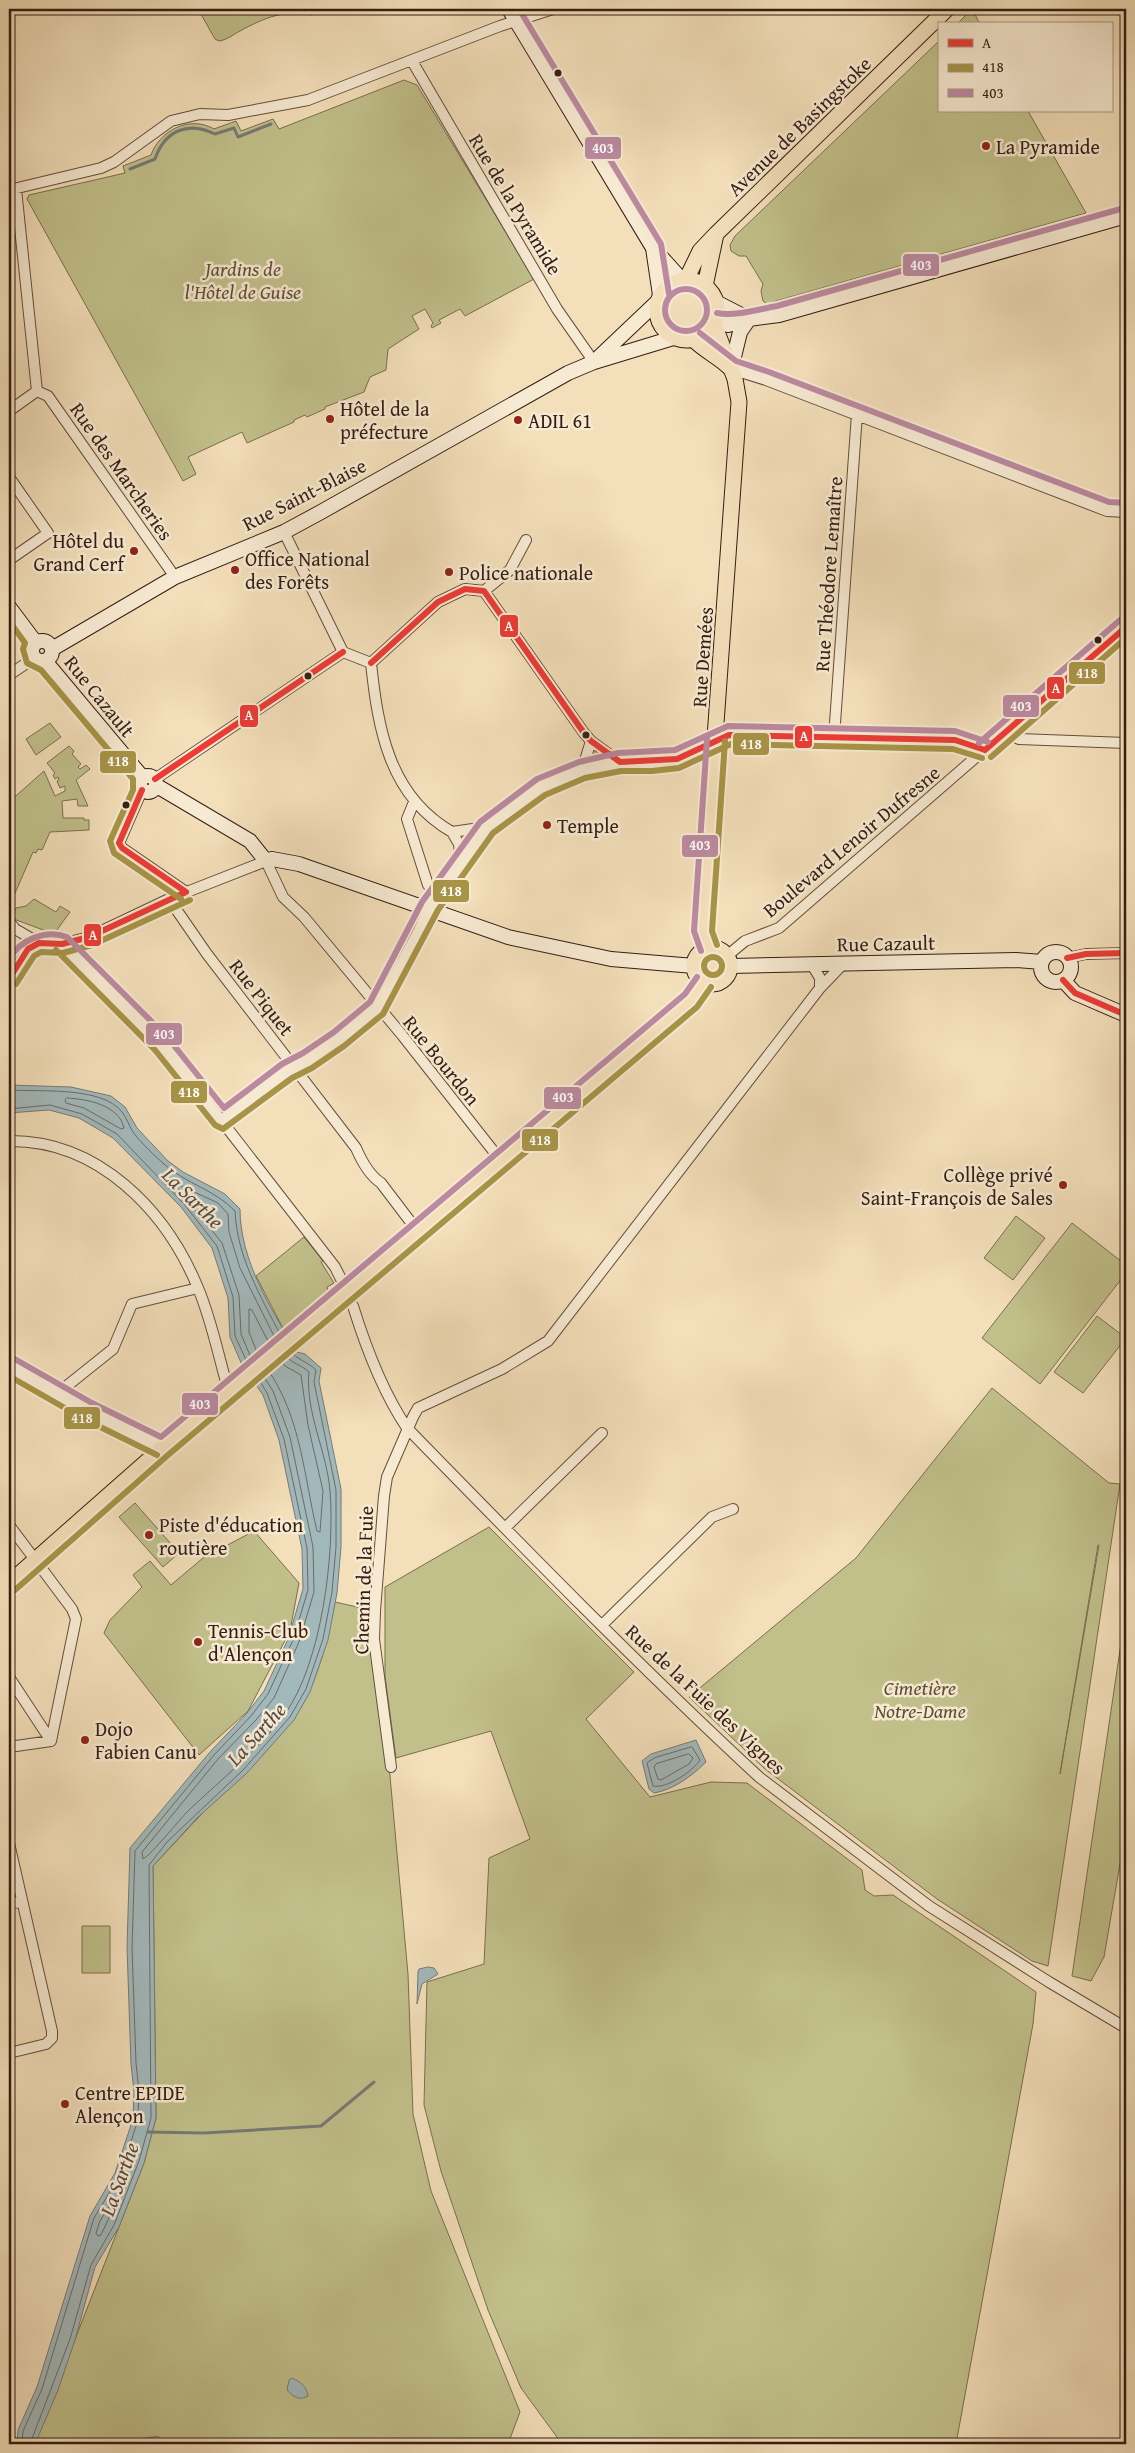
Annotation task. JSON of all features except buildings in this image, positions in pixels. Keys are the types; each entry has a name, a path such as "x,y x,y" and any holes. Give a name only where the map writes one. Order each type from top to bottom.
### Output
{"main road":[{"name":"Avenue de Basingstoke","path":"684,280 700,251 716,234 947,9"},
{"path":"705,286 716,234"},
{"path":"684,280 705,286 716,302 715,323 703,336 694,340 673,338 665,332 659,323 656,312 659,298 666,288 684,280"},
{"name":"Rue Demées","path":"709,948 702,932 740,402 715,323"},
{"path":"694,340 704,349 716,355 731,369"},
{"path":"709,948 720,949 729,960 730,972 722,982 710,984 704,982 696,975 694,966 698,954 709,948"},
{"path":"9,1583 119,1488 162,1448 293,1340 692,1000 704,982"}],"street":[{"path":"509,9 653,248 684,280"},
{"path":"9,411 37,391 12,190 101,168 114,162 171,121 200,114 228,115 308,100 412,62 500,26 553,9"},
{"name":"Rue de la Pyramide","path":"412,62 557,309 594,362"},
{"path":"715,323 728,325 749,319 779,316 1126,216"},
{"path":"594,362 659,298 653,248"},
{"path":"716,302 749,319"},
{"path":"749,319 740,332 731,369 857,414 1107,511 1126,512"},
{"path":"594,362 673,338"},
{"name":"Rue Saint-Blaise","path":"44,656 175,577 284,532 573,371 594,362"},
{"name":"Rue des Marcheries","path":"37,391 48,396 175,577"},
{"name":"Rue Théodore Lemaître","path":"834,737 857,414"},
{"path":"9,477 48,533 9,560"},
{"path":"284,532 343,652 370,663"},
{"path":"370,663 438,602 465,589 484,591 510,570 526,540"},
{"path":"484,591 591,741 620,762"},
{"path":"9,607 36,642 46,642 44,656 9,675"},
{"name":"Boulevard Lenoir Dufresne","path":"729,960 745,941 780,928 1126,627"},
{"path":"186,892 122,848 119,843 149,783 343,652"},
{"name":"Rue Cazault","path":"44,656 149,783 250,841 266,861"},
{"path":"370,663 382,732 391,760 405,791 430,818 452,832 459,844 461,863"},
{"path":"1006,733 1019,739 1126,743"},
{"path":"222,1120 287,1071 339,1039 377,1008 428,910 487,827 541,787 582,770 620,762 652,762 677,758 729,734 955,740 985,750"},
{"path":"582,770 591,741"},
{"path":"414,802 408,819 428,885"},
{"path":"452,832 487,827"},
{"path":"9,979 28,949 39,944 62,944 89,938 169,899 272,859 299,864 508,937 612,960 694,966"},
{"name":"Rue Bourdon","path":"266,861 283,897 304,918 377,1008 402,1035 502,1162"},
{"name":"Rue Piquet","path":"169,899 207,954 356,1148 361,1161 375,1179 381,1183 418,1233"},
{"path":"9,920 15,929 39,944"},
{"path":"62,944 162,1044 335,1267 343,1283"},
{"name":"Rue Cazault","path":"729,960 812,965 1016,960 1042,962 1051,953 1060,953 1067,958 1086,954 1126,953"},
{"path":"1042,962 1042,971 1046,978 1054,982 1063,980 1070,973 1067,958"},
{"path":"812,965 820,978 820,988"},
{"name":"Chemin de la Fuie","path":"391,1767 374,1639 384,1496 387,1477 407,1428 418,1408 502,1369 548,1341 820,988 842,965"},
{"path":"1063,980 1076,993 1126,1015"},
{"path":"9,1141 50,1146 70,1152 106,1170 133,1191 162,1222 180,1250 198,1288 231,1390"},
{"path":"58,1393 113,1349 132,1304 198,1288"},
{"name":"Rue de la Fuie des Vignes","path":"353,1306 367,1349 391,1404 407,1428 658,1681 759,1777 929,1906 1126,2028"},
{"path":"9,1366 162,1448"},
{"path":"506,1526 602,1433"},
{"path":"602,1625 712,1517 733,1509"},
{"path":"9,1525 36,1560 41,1570 72,1608 76,1619 51,1741"},
{"path":"9,1677 51,1741"},
{"path":"9,1747 51,1741"},
{"path":"9,1843 49,2016 52,2038 46,2044 9,2053"},
{"path":"9,1904 22,1902"}],"green space":[{"path":"198,9 308,9 312,15 293,13 275,16 219,41 215,39"},
{"path":"972,9 979,22 959,22"},
{"path":"938,42 938,112 1029,112 1086,213 767,304 763,301 761,291 763,284 746,256 739,256 731,251 730,245 735,236"},
{"name":"Jardins de l'Hôtel de Guise","path":"404,80 417,85 534,279 465,316 460,309 439,320 441,323 432,328 433,323 425,309 412,316 419,329 388,349 386,370 370,377 364,392 325,407 325,409 307,417 305,415 294,420 294,422 247,443 242,432 188,457 196,474 183,481 27,199 29,195 125,173 123,166 151,155 161,138 177,127 186,124 205,125 214,129 236,121 241,131 273,119 279,129"},
{"path":"50,723 61,737 36,755 26,739"},
{"path":"69,746 74,751 72,754 81,764 78,767 80,769 86,765 90,769 76,780 88,806 78,806 77,799 62,801 63,818 84,818 84,820 89,820 89,830 50,832 42,850 38,849 36,853 33,852 12,900 9,898 9,849 12,843 9,841 9,802 44,771 55,796 65,791 65,786 60,788 57,781 59,780 58,777 55,779 53,775 55,773 47,763"},
{"path":"593,749 615,761 587,765"},
{"path":"481,832 466,851 457,834"},
{"path":"34,899 56,912 60,906 70,912 54,934 11,918 16,908 26,906"},
{"path":"1016,1216 1045,1238 1013,1280 984,1258"},
{"path":"1072,1223 1126,1265 1126,1273 1040,1384 982,1338"},
{"path":"304,1237 323,1261 321,1262 334,1283 327,1287 329,1296 286,1334 256,1276"},
{"path":"1097,1316 1126,1338 1083,1393 1054,1372"},
{"name":"Cimetière Notre-Dame","path":"992,1388 1109,1483 1120,1484 1048,1966 1032,1961 937,1899 765,1769 689,1697 856,1558","holes":["1098,1545 1099,1545 1060,1774"]},
{"name":"Piste d'éducation routière","path":"135,1503 179,1553 163,1567 119,1517"},
{"path":"489,1527 634,1672 586,1719 650,1797 711,1782 747,1783 862,1870 865,1890 874,1896 893,1895 1036,1992 1033,2024 956,2444 562,2444 521,2388 488,2310 441,2171 424,2105 427,1982 484,1964 489,1858 530,1839 491,1731 396,1758 385,1676 385,1587"},
{"name":"Tennis-Club d'Alençon","path":"254,1531 299,1583 290,1631 248,1711 199,1755 104,1633 110,1620 142,1587 133,1575 150,1561 171,1585 203,1558"},
{"path":"335,1602 375,1611 408,1974 413,2114 431,2191 520,2412 508,2444 34,2444 144,2163 156,2118 153,1866 300,1709 322,1657"},
{"path":"1126,1609 1126,1829 1104,1957 1091,1981 1072,1976"},
{"path":"82,1926 110,1926 110,1973 82,1973"}],"water":[{"name":"La Sarthe","path":"9,1085 71,1087 111,1096 125,1107 137,1128 168,1161 183,1172 225,1194 240,1209 245,1247 259,1284 297,1352 305,1354 321,1368 319,1381 341,1489 341,1547 337,1593 328,1640 310,1692 294,1720 247,1773 197,1818 153,1866 156,2118 144,2163 119,2227 95,2267 75,2340 58,2390 35,2444 17,2444 18,2430 37,2387 90,2216 115,2173 133,2119 134,2091 131,2064 127,1947 130,1848 264,1691 288,1639 303,1589 302,1549 279,1440 263,1395 242,1365 230,1337 228,1298 212,1248 181,1207 113,1138 79,1118 49,1110 9,1113"},
{"path":"696,1740 706,1762 675,1786 654,1793 649,1789 642,1761 651,1754"},
{"path":"434,1968 438,1974 422,1984 417,2004 418,1972 419,1969"},
{"path":"292,2378 303,2385 308,2396 297,2398 287,2390 289,2380"},
{"path":"158,2436 163,2444 147,2444 145,2438"}],"waterway":[{"path":"130,169 155,159 165,141 179,131 196,128 215,134 234,128 238,137 271,124"},
{"path":"148,2132 204,2133 321,2126 374,2082"}],"transit line":[{"name":"403","path":"519,9 661,244 669,294"},
{"name":"403","path":"717,313 739,313 777,306 1124,208"},
{"name":"403","path":"686,289 701,295 707,310 701,325 686,331 671,325 665,310 671,295 686,289"},
{"name":"403","path":"700,333 736,361 1109,502 1126,503"},
{"name":"A","path":"371,663 438,602 465,589 484,591 584,733 591,741 620,762 677,759 729,735 955,740 985,750"},
{"name":"403","path":"979,743 1120,620"},
{"name":"418","path":"9,621 25,643 23,649 27,663 41,670 133,779 133,790 110,841 114,853 181,899"},
{"name":"A","path":"985,750 1126,627"},
{"name":"418","path":"991,757 1126,638"},
{"name":"A","path":"155,779 343,652"},
{"name":"403","path":"9,959 20,946 34,938 50,934 67,937 168,1038 224,1108 282,1064 303,1053 334,1032 370,1002 422,902 480,822 537,779 579,762 618,753 675,750 728,726 955,731 988,742"},
{"name":"403","path":"701,951 694,931 707,739"},
{"name":"418","path":"717,945 712,931 725,741"},
{"name":"418","path":"56,950 155,1050 215,1125 223,1129 292,1078 312,1068 344,1046 383,1014 438,910 493,833 545,795 585,778 621,771 652,771 679,768 731,744 953,749 982,758"},
{"name":"A","path":"142,790 119,843 122,848 186,892"},
{"name":"A","path":"9,979 28,949 39,943 62,944 89,937 186,892"},
{"name":"418","path":"16,984 34,956 41,952 63,953 92,945 190,900"},
{"name":"A","path":"1067,958 1086,954 1126,953"},
{"name":"418","path":"713,957 719,960 722,966 719,972 713,975 707,972 704,966 707,960 713,957"},
{"name":"403","path":"13,1358 92,1403 161,1437 685,994 697,977"},
{"name":"A","path":"1063,980 1075,993 1126,1015"},
{"name":"418","path":"15,1590 168,1455 697,1007 711,987"},
{"name":"418","path":"9,1376 84,1419 157,1455"}],"place":[{"name":"La Pyramide","path":"986,146"},
{"name":"Hôtel de la préfecture","path":"330,419"},
{"name":"ADIL 61","path":"518,420"},
{"name":"Hôtel du Grand Cerf","path":"134,551"},
{"name":"Office National des Forêts","path":"235,570"},
{"name":"Police nationale","path":"449,572"},
{"name":"Temple","path":"547,825"},
{"name":"Collège privé Saint-François de Sales","path":"1063,1185"},
{"name":"Piste d'éducation routière","path":"149,1535"},
{"name":"Tennis-Club d'Alençon","path":"198,1642"},
{"name":"Dojo Fabien Canu","path":"85,1740"},
{"name":"Centre EPIDE Alençon","path":"65,2104"}]}
